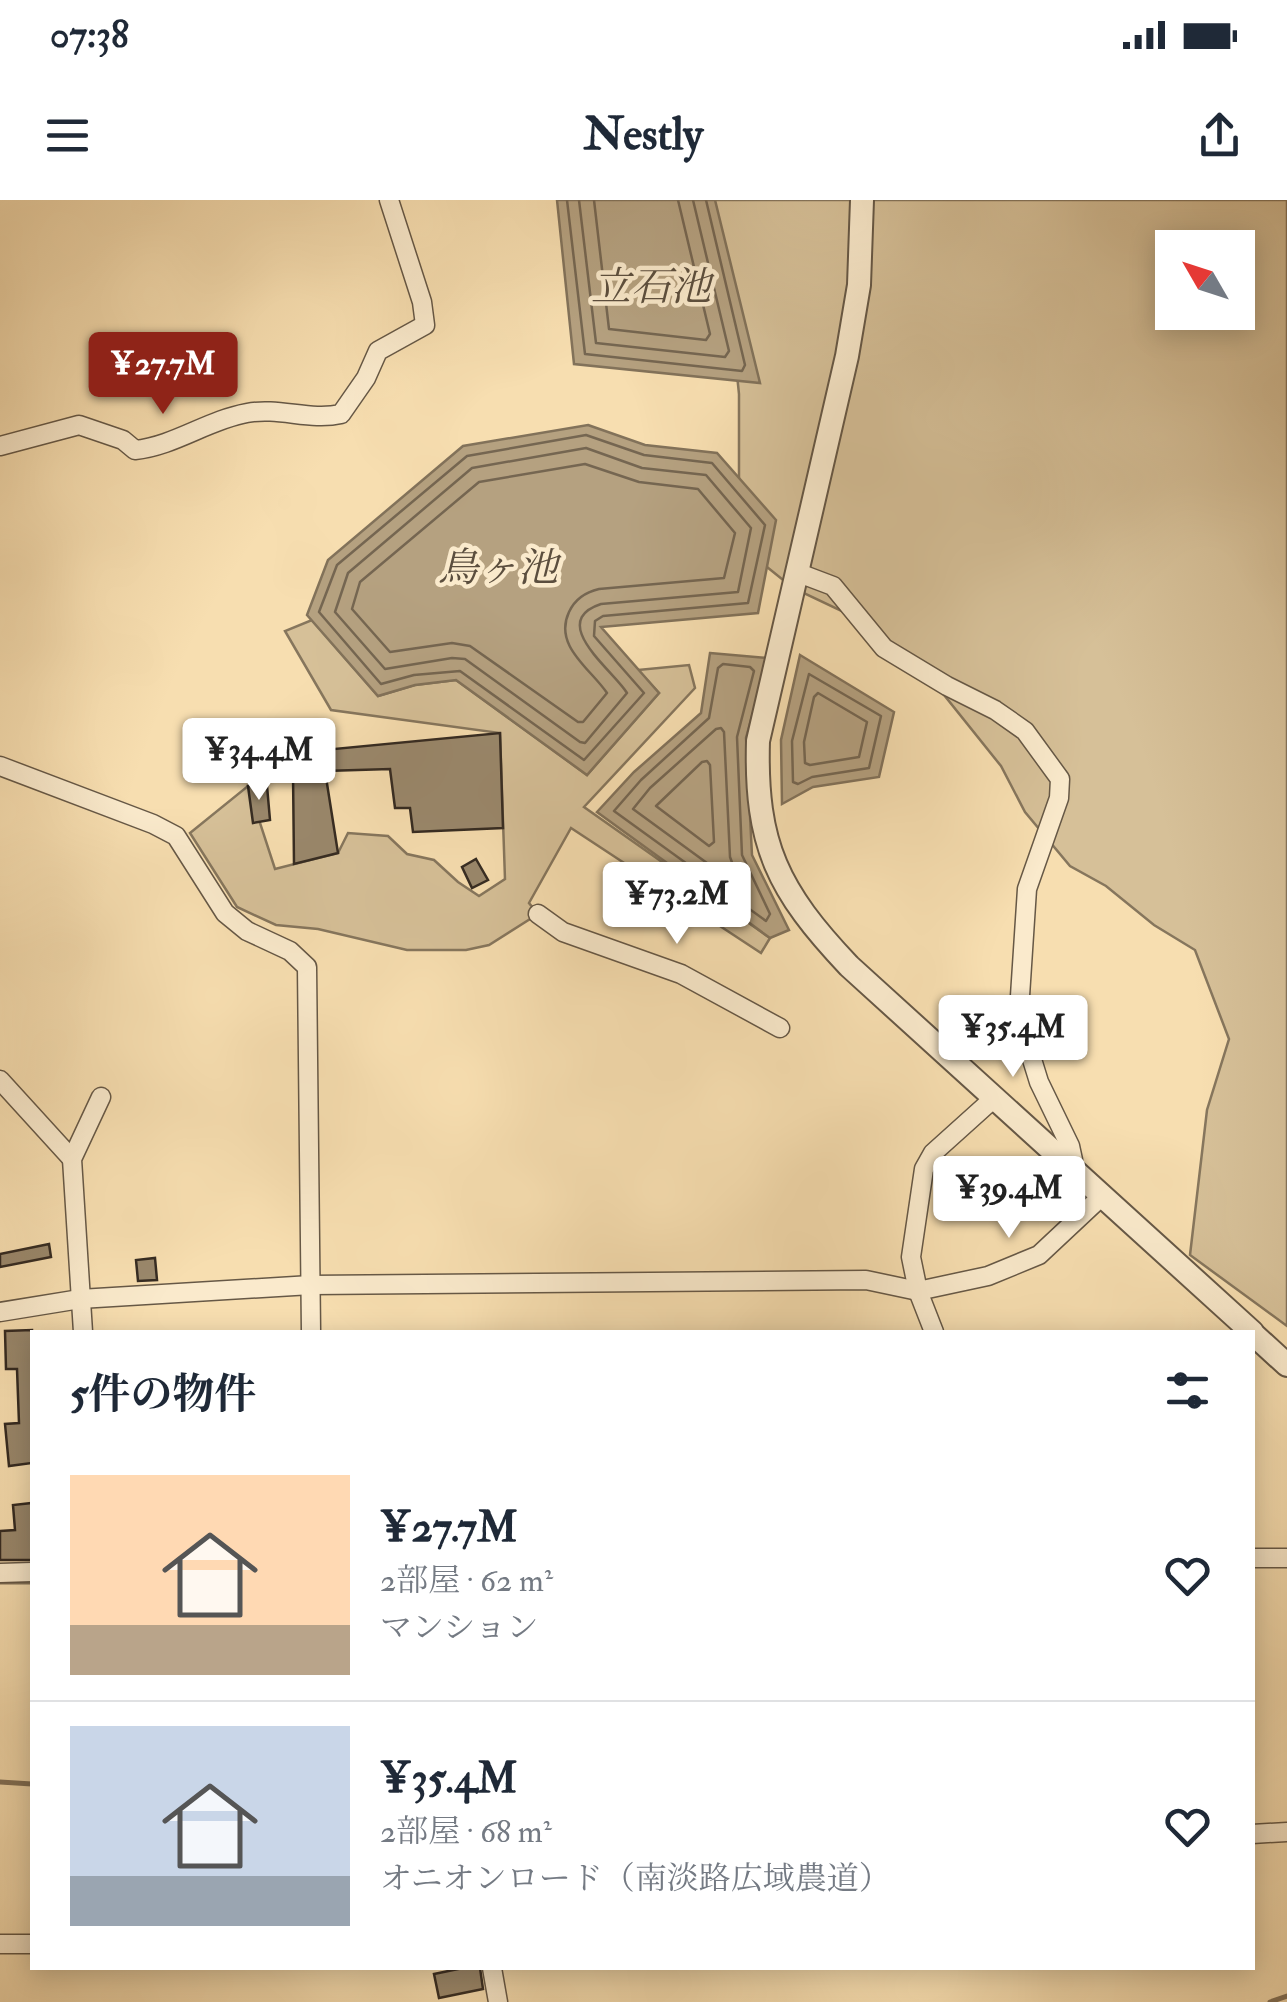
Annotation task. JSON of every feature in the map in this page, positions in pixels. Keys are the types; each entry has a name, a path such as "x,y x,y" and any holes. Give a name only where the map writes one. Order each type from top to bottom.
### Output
{"street":[{"path":"0,446 79,425 122,440 135,450 220,418 252,412 324,418 341,414 366,378 378,350 425,325 422,302 389,200"},
{"path":"862,200 859,285 847,356 758,740 757,790 767,841 782,883 808,923 849,966 1249,1330"},
{"path":"796,572 833,586 884,648 1025,731 1060,778 1059,798 1027,889 1020,996 1026,1040 1039,1082 1070,1146 1073,1160 1069,1167"},
{"path":"0,766 176,836 225,914 290,950 307,967 311,1330"},
{"path":"538,914 563,932 681,974 780,1028"},
{"path":"0,1080 72,1159"},
{"path":"83,1330 72,1159 102,1097"},
{"path":"933,1330 910,1258 924,1169 934,1153 992,1098"},
{"path":"0,1312 80,1299 310,1285 866,1280 918,1291 988,1276 1038,1255 1102,1196"},
{"path":"1255,1336 1287,1364"},
{"path":"1255,1558 1287,1558"},
{"path":"0,1572 30,1572"},
{"path":"1255,1834 1287,1832"},
{"path":"0,1944 30,1944"},
{"path":"492,1970 498,2002"}],"shaded area":[{"path":"706,200 1287,200 1287,1326 1190,1255 1207,1110 1229,1039 1195,950 1154,925 1106,886 1070,866 1025,812 1001,766 940,690 844,612 793,588 767,567 739,482 739,394 730,307"},
{"path":"312,620 378,696 415,685 456,680 587,775 659,693 638,670 689,665 695,688 584,807 770,938 761,953 571,828 529,903 538,914 489,945 466,950 407,950 318,929 276,925 237,907 190,833 248,786 275,869 338,853 348,833 388,836 407,854 434,860 479,896 505,879 500,733 331,710 285,631"}],"water":[{"name":"立石池","path":"557,200 715,200 760,383 574,364"},
{"name":"鳥ヶ池","path":"588,425 645,445 717,453 776,520 758,613 601,627 659,693 587,775 456,680 415,685 378,696 307,615 328,560 463,446"},
{"path":"710,653 768,658 746,738 752,855 789,930 770,938 597,812 634,772 701,713"},
{"path":"800,655 894,712 879,777 813,787 782,804 781,740"}],"building":[{"path":"500,733 503,828 413,832 410,808 395,808 390,769 325,771 338,853 294,864 293,773 266,774 261,756"},
{"path":"248,786 267,786 270,820 253,823"},
{"path":"476,859 488,880 472,888 462,867"},
{"path":"49,1244 51,1257 0,1267 0,1254"},
{"path":"155,1258 157,1280 138,1281 136,1260"},
{"path":"30,1330 30,1463 9,1466 5,1424 19,1423 17,1369 6,1369 5,1331"},
{"path":"30,1503 30,1560 0,1560 0,1531 15,1530 13,1505"},
{"path":"480,1970 483,1989 439,1998 434,1974"}],"waterway":[{"path":"0,1582 30,1582"},
{"path":"0,1782 30,1784"},
{"path":"1270,2002 1287,1996"}]}
